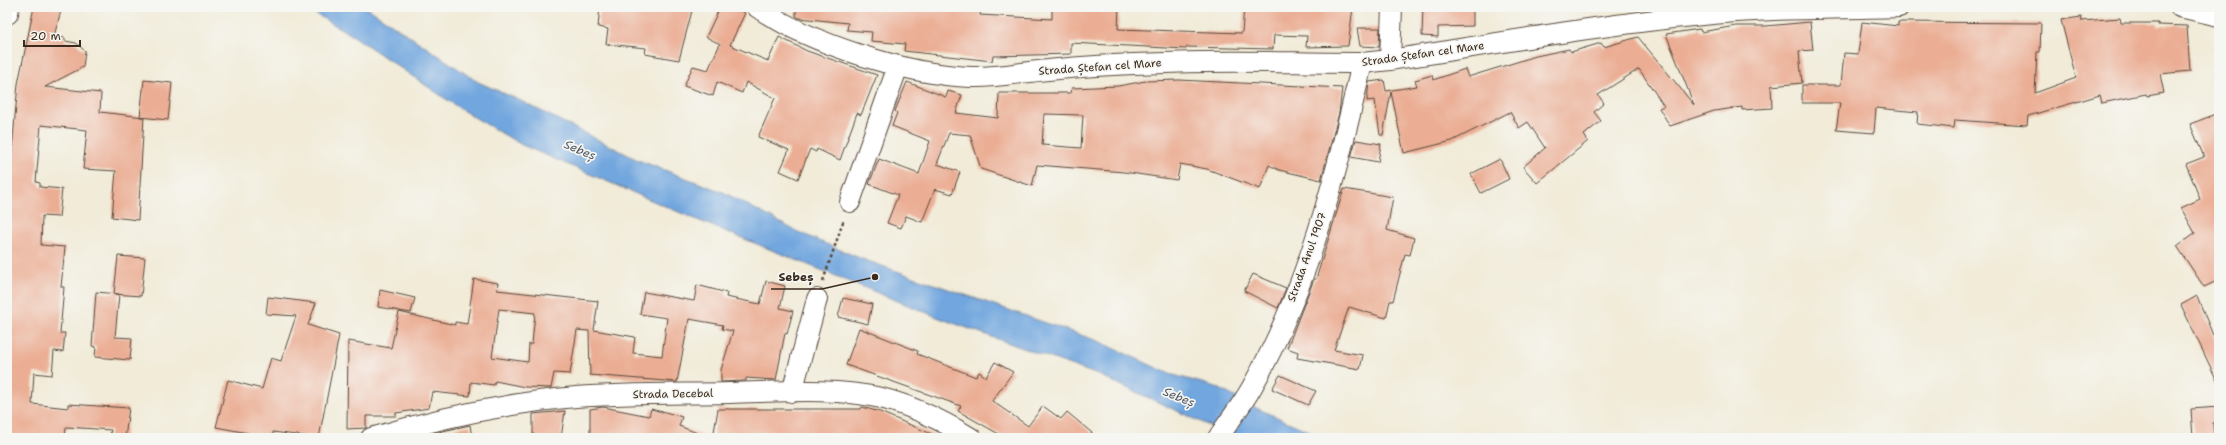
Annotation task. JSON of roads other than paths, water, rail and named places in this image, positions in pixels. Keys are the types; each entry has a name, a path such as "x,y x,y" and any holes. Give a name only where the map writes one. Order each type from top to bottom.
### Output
{"main road":[{"path":"7,13 8,7"}],"street":[{"name":"Strada Ștefan cel Mare","path":"757,7 792,27 826,42 898,66 936,74 972,77 1058,69 1167,63 1362,63 1625,24 1703,15 1810,8 1899,7"},
{"path":"1390,60 1392,7"},
{"path":"2180,7 2219,16"},
{"name":"Strada Anul 1907","path":"1218,438 1251,387 1279,333 1299,284 1318,231 1334,179 1362,63"},
{"path":"850,202 898,66"},
{"path":"792,392 817,299"},
{"name":"Strada Decebal","path":"371,438 453,416 514,404 577,397 792,392 860,394 882,399 931,415 971,438"}],"water":[{"path":"304,7 366,7 478,82 517,99 638,160 723,192 798,232 862,259 1098,341 1170,374 1216,387 1256,408 1325,438 1236,438 1101,376 942,319 695,219 522,145 462,110 355,37"}],"place":[{"name":"Sebeș","path":"875,277"}]}
